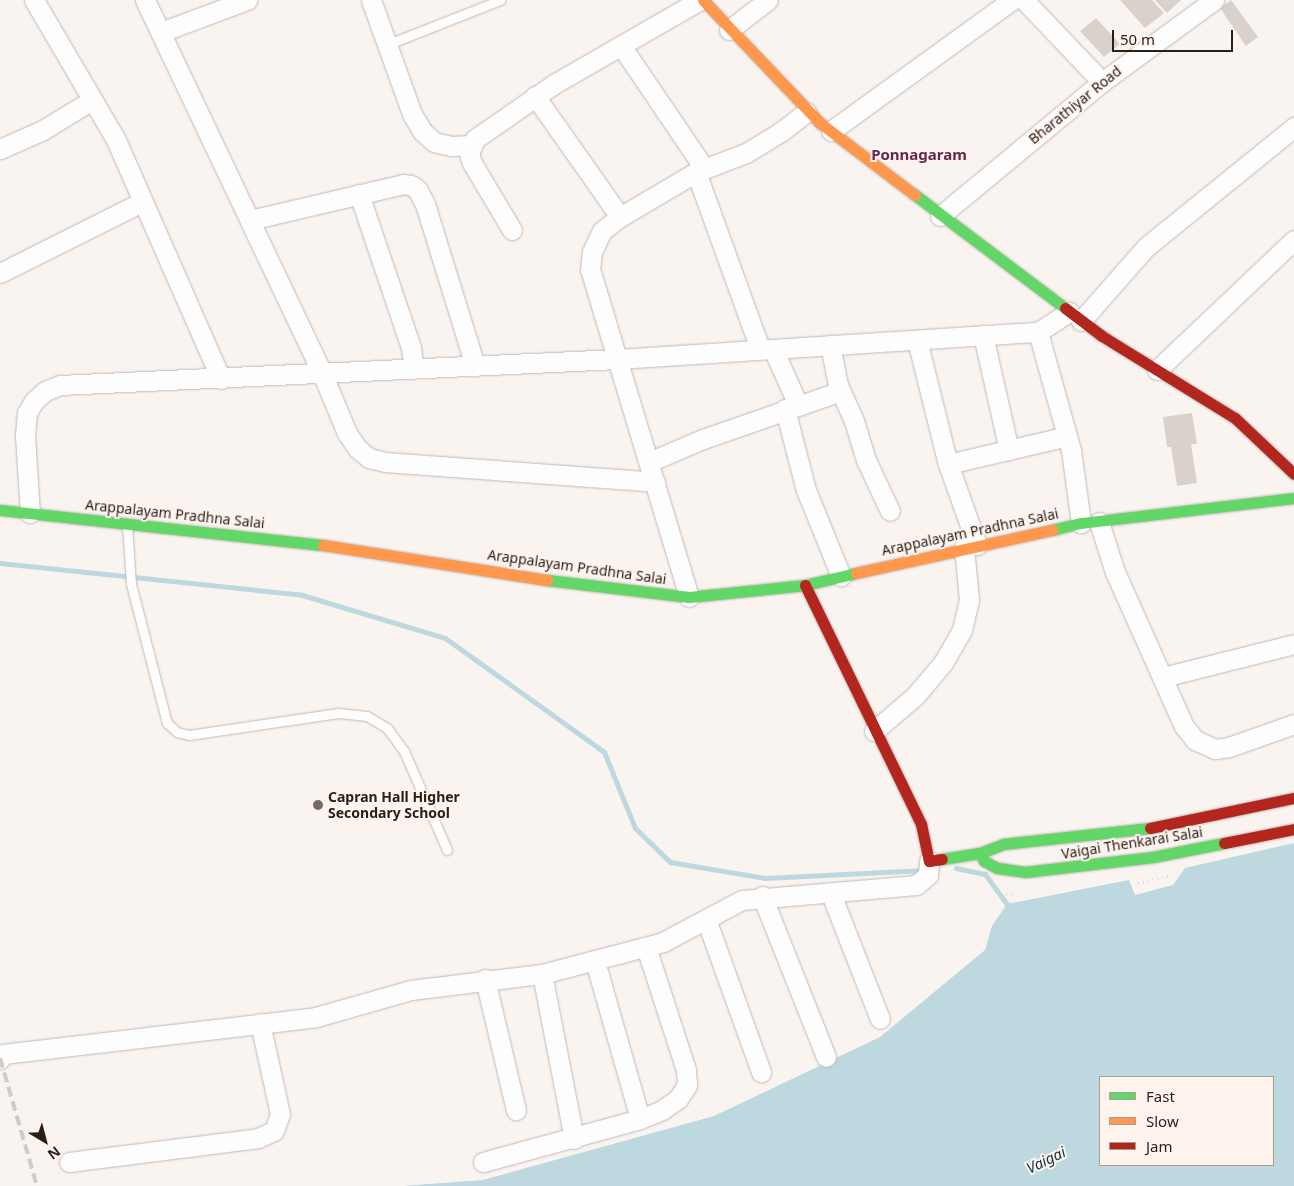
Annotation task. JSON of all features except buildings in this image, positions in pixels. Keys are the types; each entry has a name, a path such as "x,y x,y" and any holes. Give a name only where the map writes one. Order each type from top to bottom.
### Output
{"street":[{"path":"34,0 116,140 221,379"},
{"path":"145,0 322,373 346,433 369,458 385,462 655,482"},
{"path":"161,32 247,0"},
{"path":"372,0 412,114 422,132 434,142 471,146"},
{"path":"512,230 472,163 471,146 475,139 535,96 701,0 806,112 940,216 1075,316 1234,418 1291,466"},
{"path":"729,30 768,0"},
{"path":"831,131 1012,0"},
{"path":"1024,0 1102,82"},
{"name":"Bharathiyar Road","path":"940,216 1102,82 1214,0"},
{"path":"622,47 700,170 766,349 791,407 806,490 841,576"},
{"path":"535,96 620,217"},
{"path":"0,149 43,130 92,100"},
{"path":"690,597 590,270 595,244 602,231 620,217 700,170 746,153 782,131 806,112"},
{"path":"30,513 25,435 27,412 34,400 45,391 60,385 475,366 1038,332 1075,316 1146,247 1294,127"},
{"path":"250,220 403,184 417,189 424,204 475,366"},
{"path":"359,194 411,348 414,369"},
{"path":"0,273 142,202"},
{"path":"1157,370 1294,240"},
{"path":"1038,332 1090,522 1184,726 1204,747 1229,747 1294,724"},
{"path":"982,335 1010,450"},
{"path":"874,731 915,696 943,663 962,630 969,600 971,546 917,340"},
{"path":"830,345 841,391 866,460 890,511"},
{"path":"649,462 791,407 841,391"},
{"path":"948,464 1066,436"},
{"name":"Arappalayam Pradhna Salai","path":"0,510 127,525 306,542 620,591 690,597 805,585 971,546 1090,522 1294,498"},
{"path":"0,1059 3,1054 316,1017 411,990 485,979 542,974 646,947 706,920 726,906 762,896 831,894 905,888 916,885 929,867 921,824 874,731 805,585"},
{"path":"1163,677 1294,644"},
{"name":"Vaigai Thenkarai Salai","path":"929,867 980,853 1003,844 1170,826 1294,798"},
{"name":"Vaigai Thenkarai Salai","path":"980,853 984,861 997,868 1025,872 1062,870 1153,857 1294,829"},
{"path":"831,894 880,1019"},
{"path":"762,896 826,1057"},
{"path":"706,920 761,1072"},
{"path":"483,1162 640,1120 662,1110 678,1099 687,1085 686,1070 646,947"},
{"path":"595,961 640,1120"},
{"path":"542,974 574,1139"},
{"path":"485,979 516,1110"},
{"path":"69,1162 258,1138 274,1130 280,1114 260,1023"}],"lane":[{"path":"386,44 500,0"},
{"path":"127,525 128,563 131,584 161,708 167,723 177,732 189,735 338,713 367,716 387,728 404,751 447,850"}],"water":[{"name":"Vaigai","path":"1294,843 1294,1186 402,1186 483,1180 714,1116 880,1037 985,950 992,926 1007,904 1129,880 1135,895 1173,885 1185,868"}],"waterway":[{"path":"0,563 302,595 445,638 604,752 635,828 670,862 765,878 925,870"},
{"path":"956,868 985,874 1007,904"}],"railway":[{"path":"0,1058 37,1186"}],"traffic: fast":[{"path":"915,195 1065,308"},
{"path":"1052,530 1081,523 1294,498"},
{"path":"0,510 323,545"},
{"path":"547,580 689,597 805,585 856,573"},
{"path":"942,859 980,853 1003,844 1150,828"},
{"path":"980,853 984,861 997,868 1025,872 1153,857 1224,843"}],"traffic: slow":[{"path":"703,0 820,123 915,195"},
{"path":"856,573 1052,530"},
{"path":"323,545 547,580"}],"traffic: jam":[{"path":"1065,308 1102,336 1235,418 1294,474"},
{"path":"805,585 921,824 929,861 942,859"},
{"path":"1150,828 1294,798"},
{"path":"1224,843 1294,829"}],"place":[{"name":"Capran Hall Higher Secondary School","path":"318,805"}],"district":[{"name":"Ponnagaram","path":"919,155"}]}
